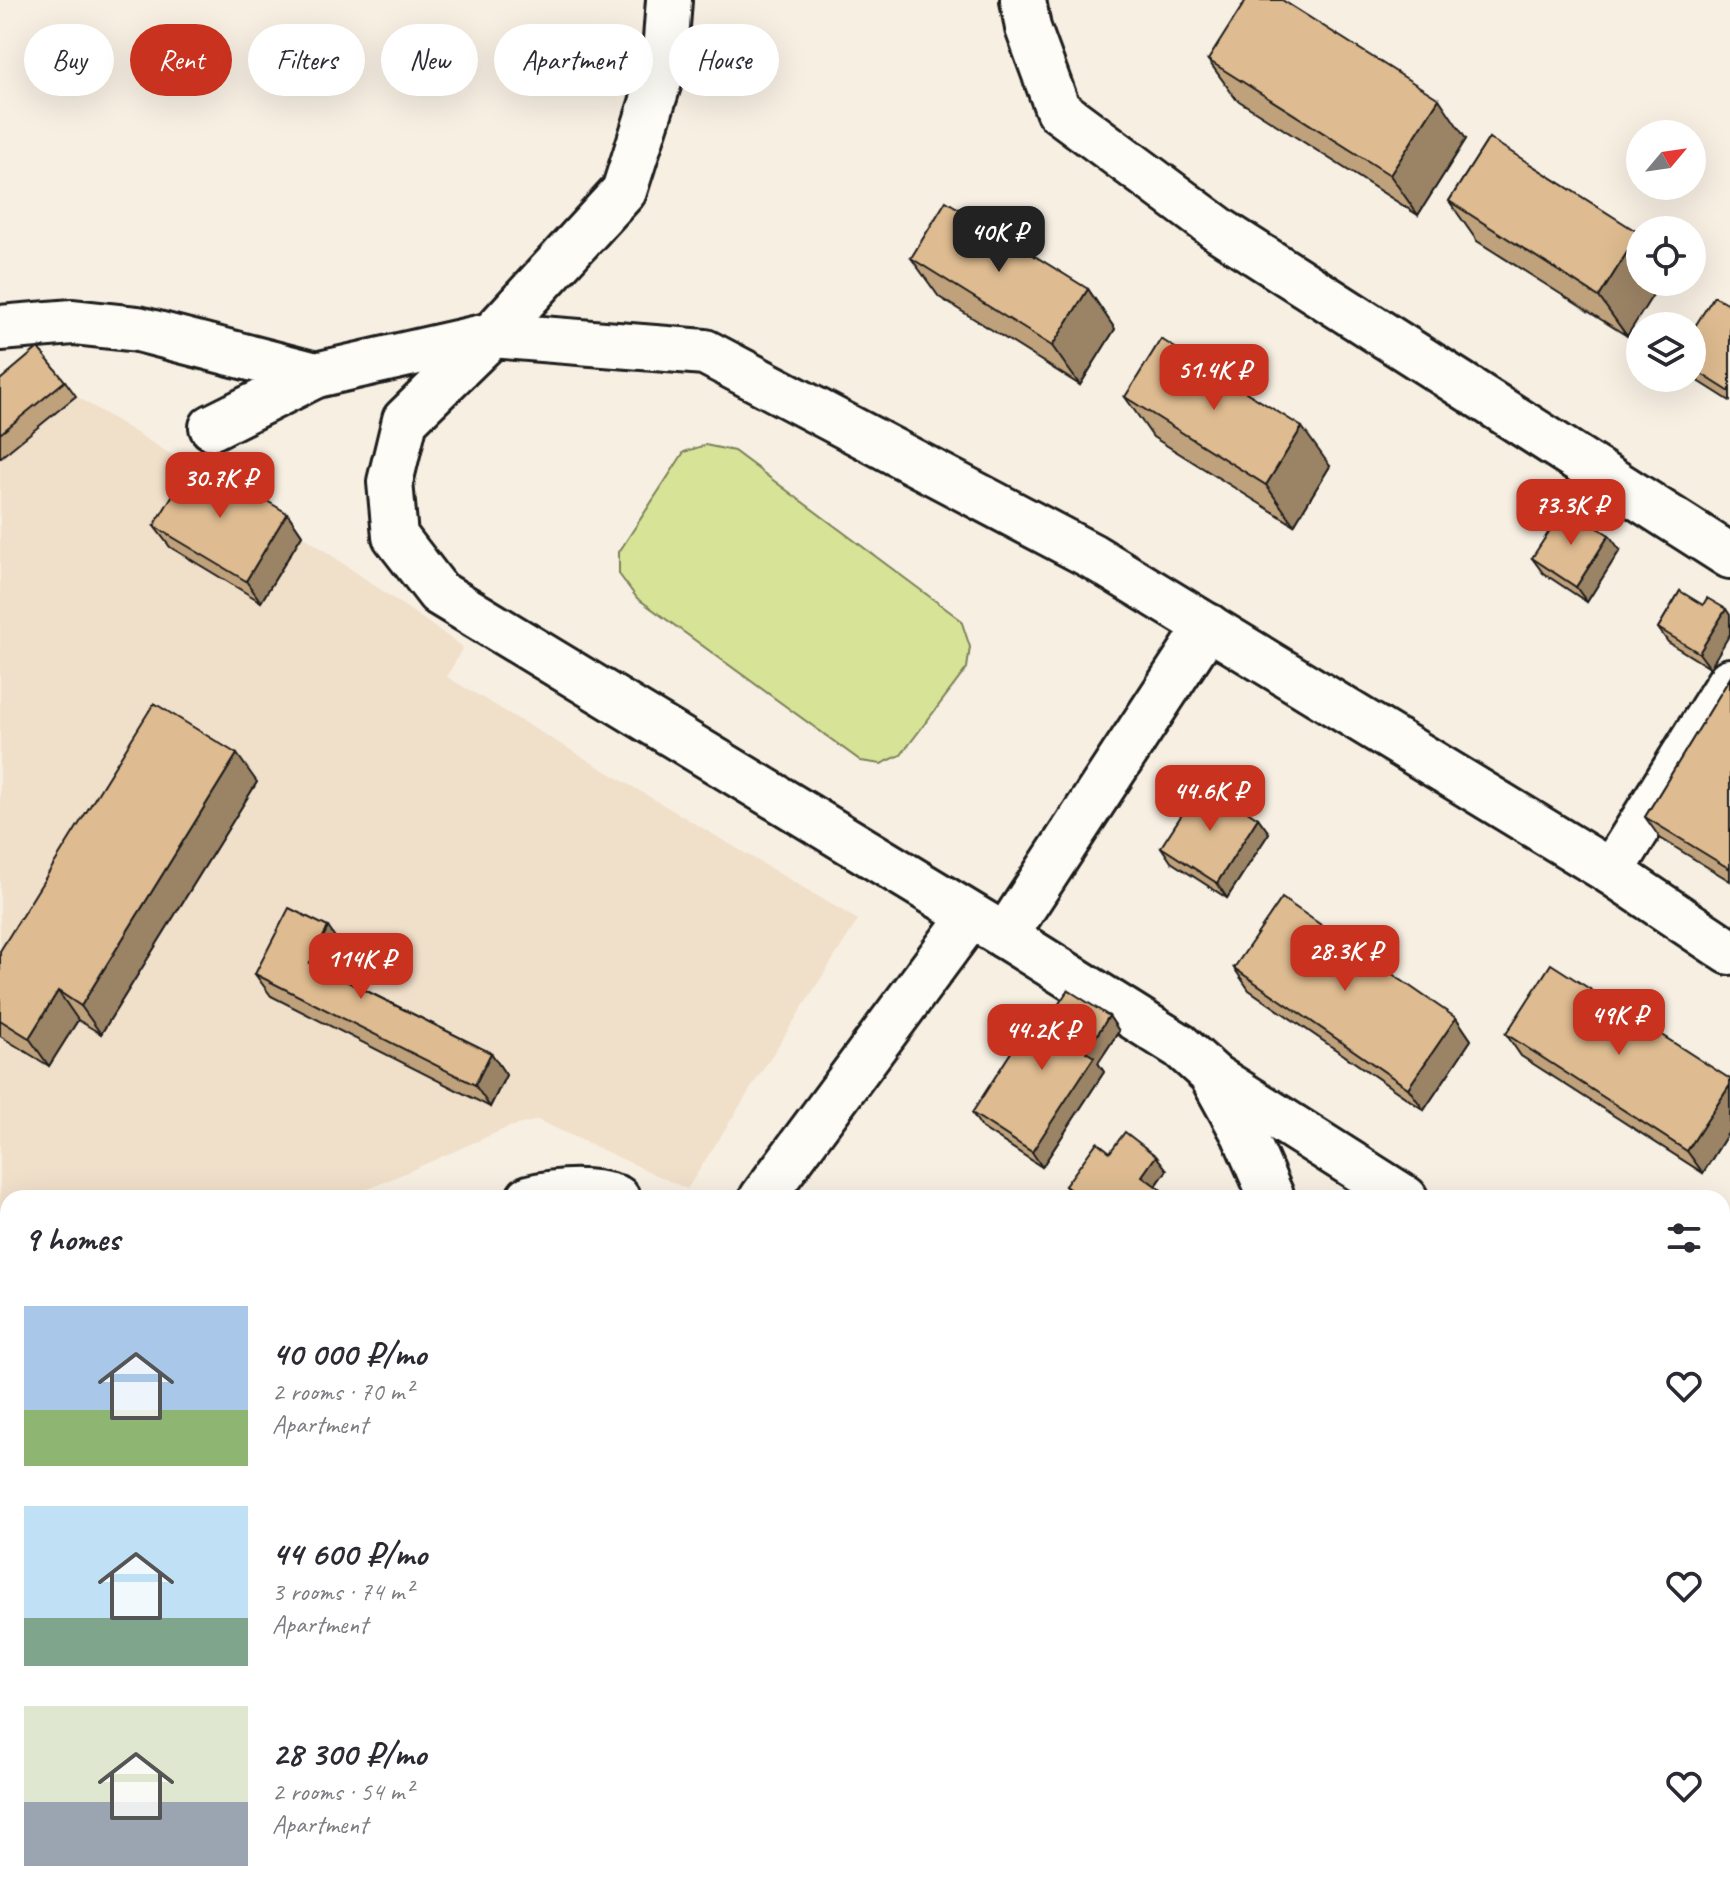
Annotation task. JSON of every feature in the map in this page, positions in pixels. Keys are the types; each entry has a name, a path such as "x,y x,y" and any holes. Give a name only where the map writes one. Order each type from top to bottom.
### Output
{"street":[{"path":"669,0 664,66 624,191 492,335 405,420 390,482 395,536 439,593 1180,1046 1211,1074 1392,1190"},
{"path":"1023,0 1028,28 1058,110 1221,231 1730,556"},
{"path":"0,328 73,322 138,329 316,375"},
{"path":"212,427 316,375 492,335 705,352 1092,556 1611,872 1730,952"},
{"path":"769,1190 988,926 1208,626"},
{"path":"1611,872 1730,681"},
{"path":"1211,1074 1244,1134 1268,1190"}],"shaded area":[{"path":"49,363 76,396 302,535 463,647 447,677 858,920 687,1189 538,1120 509,1127 366,1190 0,1190 0,403"}],"green space":[{"path":"705,445 734,451 961,620 970,647 967,668 901,755 881,764 861,761 637,598 619,574 619,552 684,452"}],"building":[{"path":"1246,0 1282,0 1439,99 1390,175 1208,60"},
{"path":"1489,138 1626,225 1626,254 1599,297 1449,201"},
{"path":"946,201 1088,289 1052,346 911,258"},
{"path":"1714,296 1730,305 1730,392 1706,377 1704,312"},
{"path":"1161,339 1302,427 1266,485 1125,397"},
{"path":"38,348 65,381 0,434 0,380"},
{"path":"195,458 287,513 246,581 154,526"},
{"path":"1565,507 1609,535 1576,587 1532,558"},
{"path":"1680,591 1703,605 1707,598 1726,609 1699,653 1658,628"},
{"path":"1730,678 1730,869 1645,817"},
{"path":"154,703 237,754 81,1006 58,991 29,1038 0,1020 0,951"},
{"path":"1203,782 1258,818 1217,883 1161,847"},
{"path":"1282,898 1456,1018 1408,1088 1234,968"},
{"path":"289,908 328,927 310,963 491,1053 475,1085 255,974"},
{"path":"1551,964 1730,1079 1730,1085 1687,1151 1506,1034"},
{"path":"1068,990 1109,1016 1086,1052 1094,1057 1032,1152 972,1113 1035,1015 1046,1023"},
{"path":"1125,1132 1156,1156 1142,1176 1161,1190 1071,1190 1065,1186 1097,1142 1110,1152"}]}
